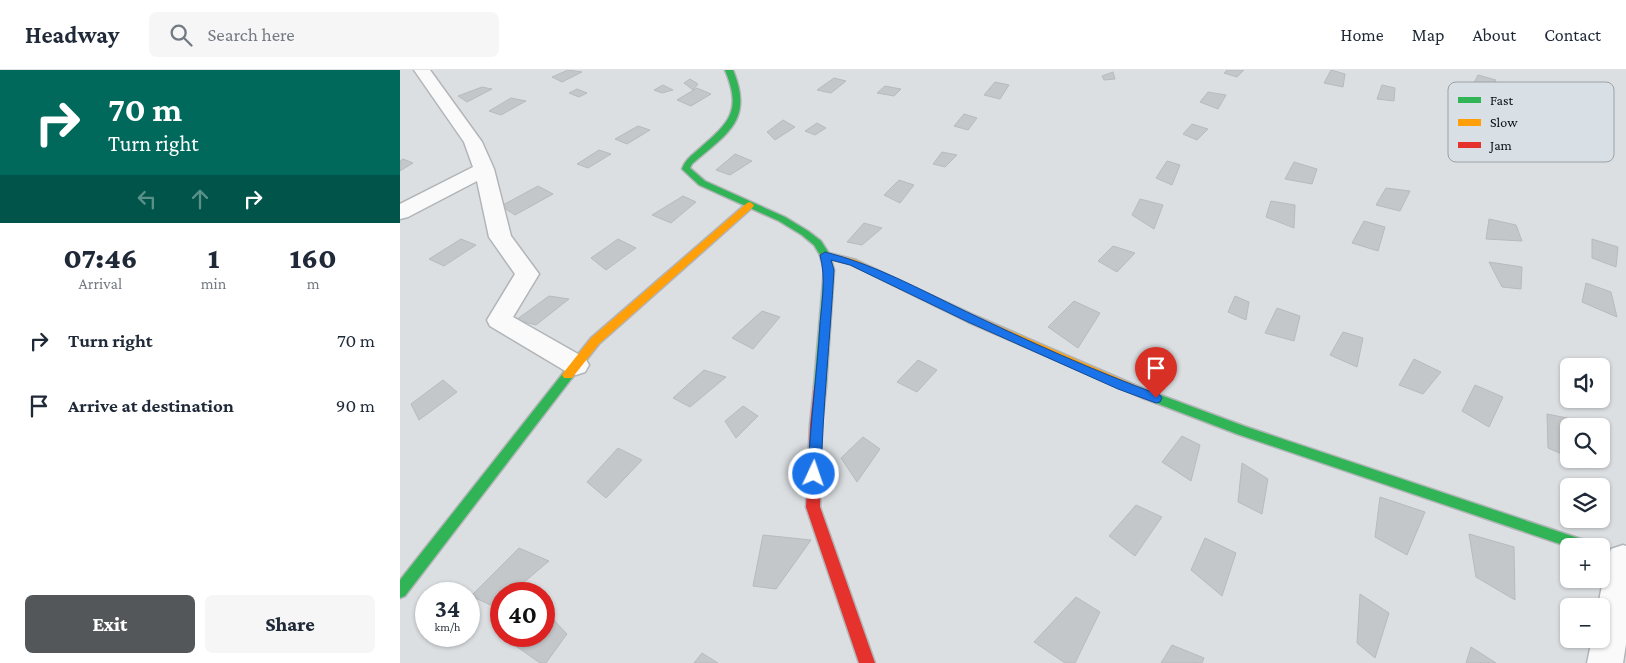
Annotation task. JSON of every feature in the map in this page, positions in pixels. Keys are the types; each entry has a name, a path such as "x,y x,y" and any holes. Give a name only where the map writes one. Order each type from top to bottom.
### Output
{"street":[{"path":"422,70 473,142 484,169 500,236 527,274 499,320 576,365"},
{"path":"729,70 737,89 739,101 737,111 727,124 688,162 686,169 702,183 782,219 805,232 818,243 825,255 829,270 824,355 816,425 813,507 867,663"},
{"path":"400,212 484,169"},
{"path":"400,591 595,341 750,206"},
{"path":"825,255 853,262 972,319 1122,386 1241,430 1560,538"},
{"path":"1605,663 1617,558"}],"building":[{"path":"568,70 582,72 562,82 552,77"},
{"path":"1227,70 1244,70 1237,77 1224,73"},
{"path":"1331,70 1345,74 1343,87 1324,83"},
{"path":"1113,72 1115,79 1104,80 1102,76"},
{"path":"1478,75 1496,80 1495,82 1474,82"},
{"path":"834,78 846,81 831,93 817,90"},
{"path":"690,79 698,84 693,90 684,83"},
{"path":"995,82 1009,85 1000,99 984,95"},
{"path":"663,85 673,90 662,93 654,90"},
{"path":"1382,85 1395,88 1394,101 1377,99"},
{"path":"885,86 901,89 894,96 877,93"},
{"path":"482,87 492,89 467,102 458,96"},
{"path":"697,88 711,94 691,106 677,100"},
{"path":"577,89 587,93 579,97 569,93"},
{"path":"1208,92 1226,95 1218,109 1200,102"},
{"path":"511,98 526,101 501,115 489,111"},
{"path":"964,114 977,118 968,130 954,126"},
{"path":"783,120 795,127 775,140 767,132"},
{"path":"817,123 826,128 815,135 805,131"},
{"path":"1192,124 1208,129 1197,140 1183,134"},
{"path":"638,126 650,130 627,144 615,139"},
{"path":"599,150 611,154 588,168 577,164"},
{"path":"942,152 957,155 945,167 933,164"},
{"path":"735,154 752,161 730,175 716,170"},
{"path":"403,159 413,163 400,171 400,161"},
{"path":"1167,161 1180,165 1172,185 1156,178"},
{"path":"1294,162 1317,169 1312,184 1285,179"},
{"path":"899,180 914,185 900,203 884,195"},
{"path":"538,186 553,194 515,215 501,206"},
{"path":"1386,188 1410,191 1400,211 1376,205"},
{"path":"683,196 696,202 671,223 652,215"},
{"path":"1140,199 1163,205 1154,229 1132,215"},
{"path":"1271,201 1295,205 1294,228 1266,217"},
{"path":"1489,219 1516,225 1522,241 1486,239"},
{"path":"1364,221 1385,227 1378,251 1352,243"},
{"path":"864,223 882,228 862,245 847,242"},
{"path":"461,239 476,245 444,266 429,259"},
{"path":"618,239 636,248 606,270 591,258"},
{"path":"1592,239 1618,247 1616,267 1592,258"},
{"path":"1113,246 1135,253 1117,272 1098,261"},
{"path":"1489,262 1522,267 1521,289 1502,287"},
{"path":"1586,283 1611,292 1617,317 1582,302"},
{"path":"549,296 569,299 536,325 516,320"},
{"path":"1235,296 1249,302 1246,320 1228,312"},
{"path":"1074,301 1100,313 1078,348 1048,327"},
{"path":"1277,308 1300,316 1294,341 1265,333"},
{"path":"762,311 780,317 753,349 732,338"},
{"path":"1343,332 1363,338 1357,367 1330,355"},
{"path":"1414,359 1441,372 1423,394 1399,385"},
{"path":"918,360 937,370 917,392 897,382"},
{"path":"704,370 726,377 690,407 673,398"},
{"path":"443,380 457,392 419,420 411,404"},
{"path":"1475,385 1503,397 1489,427 1462,411"},
{"path":"743,406 758,416 736,438 725,421"},
{"path":"1547,414 1567,418 1560,418 1560,453 1548,448"},
{"path":"1182,436 1200,445 1191,481 1162,462"},
{"path":"863,437 880,449 857,482 841,458"},
{"path":"618,448 642,460 606,498 587,482"},
{"path":"1242,463 1268,479 1262,514 1238,502"},
{"path":"1380,497 1425,512 1407,555 1375,537"},
{"path":"1136,505 1162,517 1135,556 1109,536"},
{"path":"1469,534 1514,547 1515,600 1476,577"},
{"path":"763,535 811,540 776,589 753,586"},
{"path":"1205,538 1236,553 1222,596 1191,570"},
{"path":"519,548 549,561 524,582 490,582 490,605 480,600 480,587"},
{"path":"1360,594 1389,613 1375,658 1357,643"},
{"path":"1076,597 1100,612 1075,663 1065,663 1034,642"},
{"path":"555,621 567,634 546,663 540,663 517,647 555,647"},
{"path":"1172,645 1204,658 1202,663 1161,663"},
{"path":"1471,647 1496,663 1466,663"},
{"path":"702,653 718,663 694,663"}],"traffic: fast":[{"path":"729,70 736,87 738,101 735,113 722,133 688,163 686,169 702,183 782,219 818,243 825,255 829,270 820,387"},
{"path":"400,591 568,375"},
{"path":"1147,395 1241,430 1560,538"}],"traffic: slow":[{"path":"568,375 595,341 750,205"},
{"path":"825,255 853,262 972,319 1147,395"}],"traffic: jam":[{"path":"820,387 816,425 813,507 867,663"}],"route":[{"path":"814,474 816,425 824,355 829,270 825,255 853,262 972,319 1122,386 1156,398"}]}
